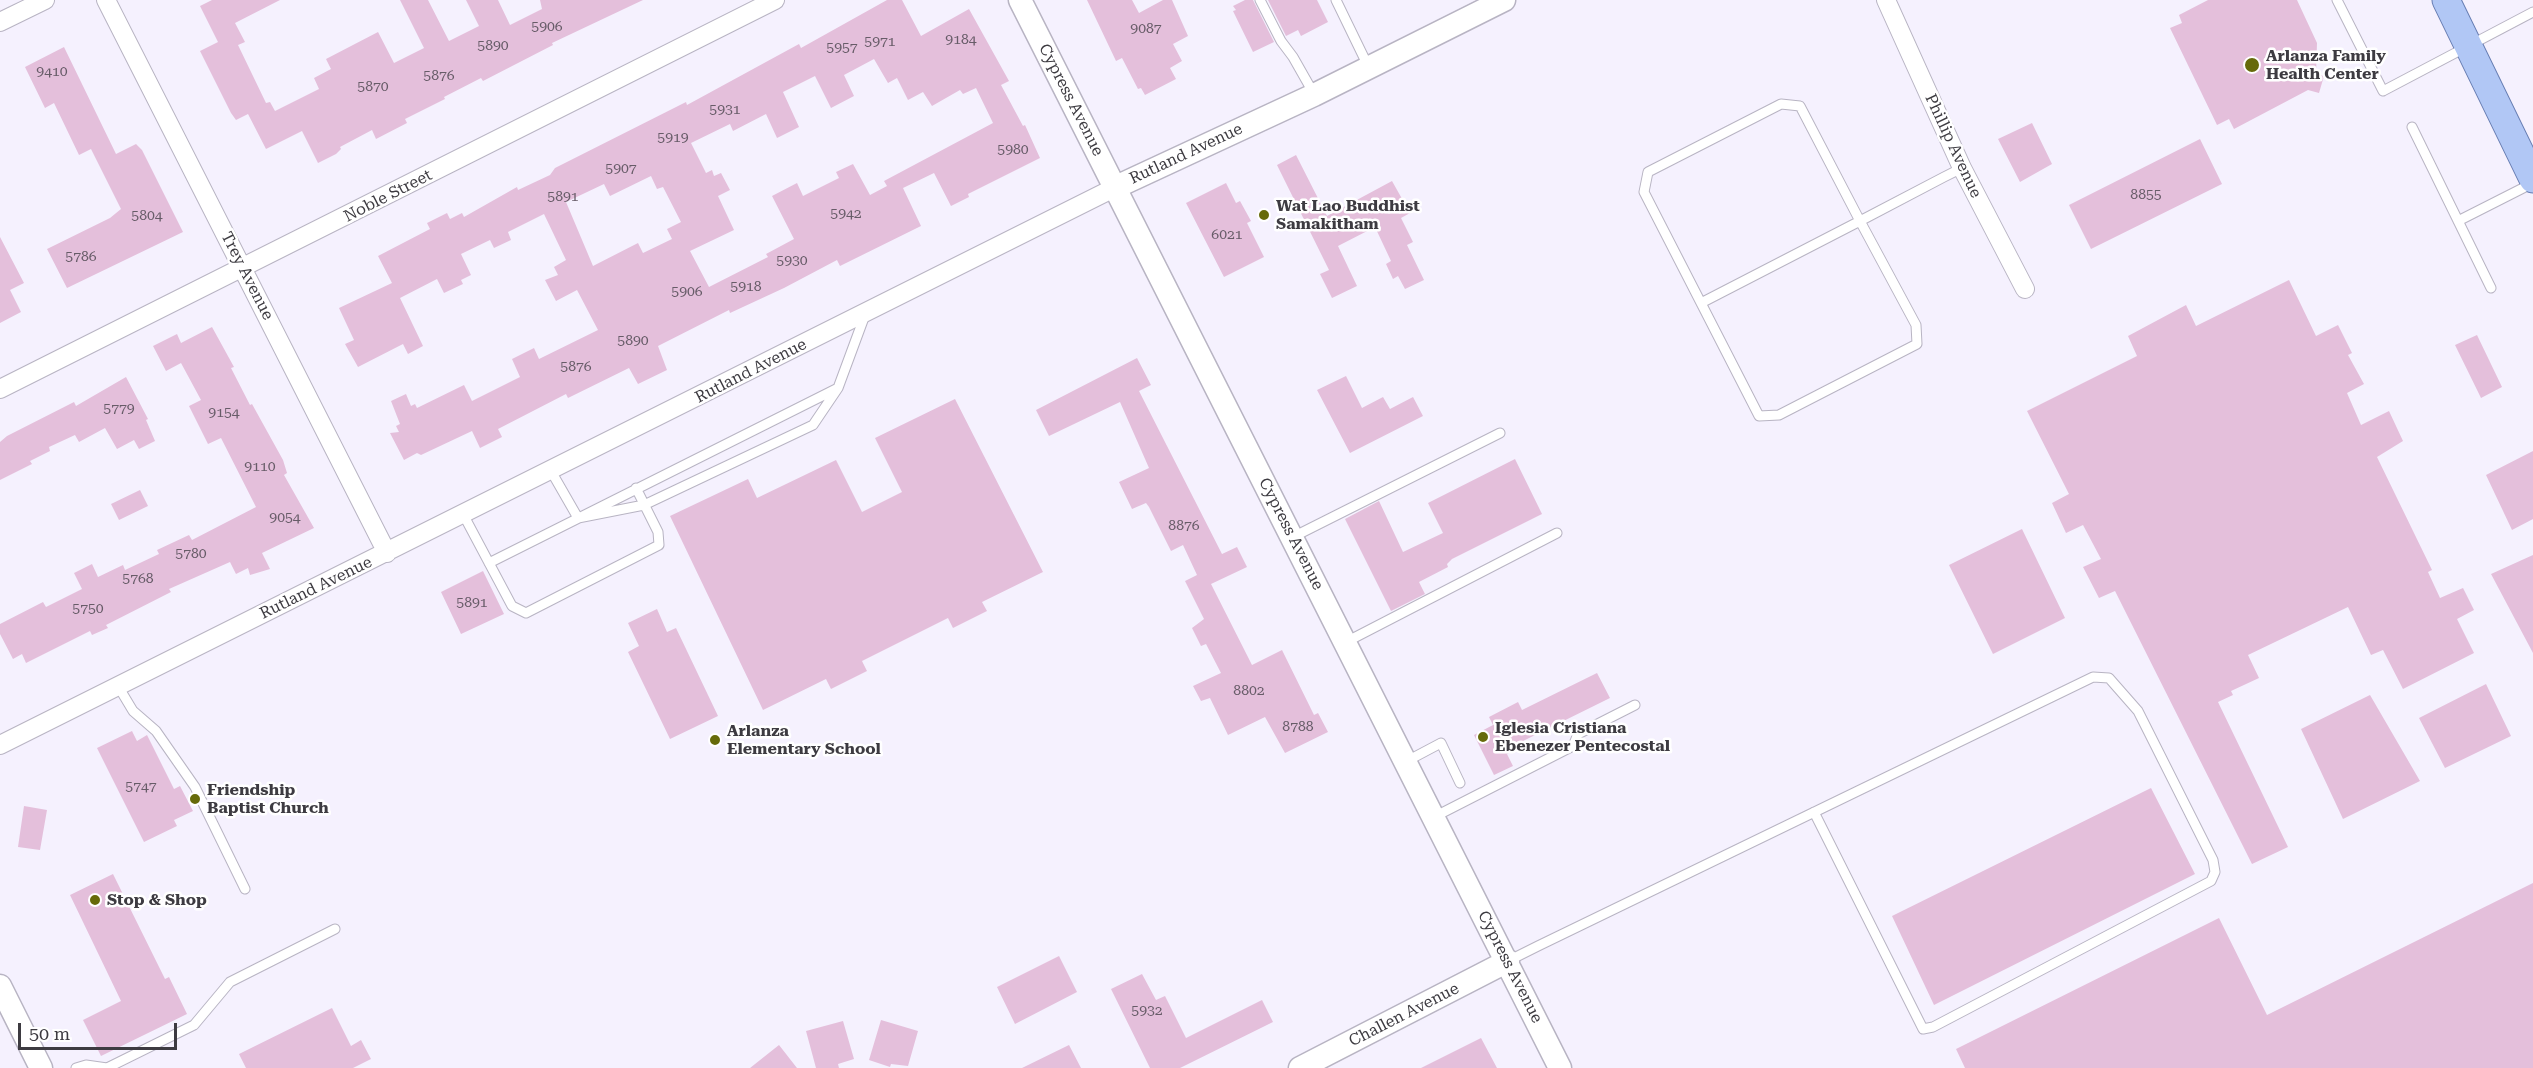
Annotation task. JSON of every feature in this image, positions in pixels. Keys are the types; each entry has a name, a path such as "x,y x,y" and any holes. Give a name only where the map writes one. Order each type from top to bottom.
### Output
{"main road":[{"path":"2446,0 2533,181"}],"street":[{"path":"0,22 45,0"},
{"name":"Trey Avenue","path":"106,0 387,553"},
{"name":"Noble Street","path":"0,388 243,269 775,0"},
{"name":"Cypress Avenue","path":"1020,0 1407,761 1560,1068"},
{"name":"Rutland Avenue","path":"0,745 865,315 1116,187 1369,68 1479,5 1504,0"},
{"name":"Phillip Avenue","path":"1886,0 1962,168 2025,289"},
{"name":"Challen Avenue","path":"1300,1068 1508,961"},
{"path":"0,986 41,1068"}],"lane":[{"path":"1260,0 1281,41 1293,57 1314,95"},
{"path":"1336,0 1369,68"},
{"path":"2337,0 2383,91 2533,12"},
{"path":"1781,104 1800,105 1916,325 1917,344 1779,415 1760,416 1701,303 1644,192 1648,172 1781,104"},
{"path":"2412,127 2491,288"},
{"path":"1701,303 1962,168"},
{"path":"2458,221 2533,181"},
{"path":"578,518 644,506 813,425 838,388 865,315"},
{"path":"489,563 838,388"},
{"path":"1293,537 1500,433"},
{"path":"551,471 578,518"},
{"path":"463,514 512,606 526,613 659,545 658,532 636,488"},
{"path":"1346,642 1557,533"},
{"path":"1508,961 1814,812 2093,677 2109,678 2138,711 2213,861 2215,872 2211,881 1933,1027 1923,1029 1814,812"},
{"path":"118,686 133,711 156,731 195,787 245,889"},
{"path":"1434,817 1574,746 1578,734 1635,705"},
{"path":"1407,761 1441,743 1460,783"},
{"path":"76,1068 86,1065 108,1068 194,1025 230,982 335,929"}],"building":[{"path":"212,0 280,0 235,23 245,42 238,45 266,103 270,102 275,111 319,89 314,78 331,69 326,59 378,32 394,63 424,48 400,0 428,0 449,41 479,26 466,0 498,0 510,25 542,9 540,0 643,0 552,43 553,45 483,81 481,78 444,97 445,99 405,119 407,123 376,139 372,130 340,147 341,149 336,154 318,163 302,131 266,149 248,114 236,120 231,113 200,51 218,42 200,6"},
{"path":"887,0 902,0 921,36 969,9 1009,81 1001,85 1023,126 1025,125 1040,158 968,194 969,197 951,206 934,173 903,188 921,226 840,266 837,260 784,288 730,313 729,310 658,346 667,370 638,384 629,368 568,398 566,394 498,429 502,437 480,448 472,431 421,455 417,453 404,460 390,433 399,432 396,426 400,424 391,401 406,394 411,406 415,404 417,408 464,385 472,401 520,377 512,359 534,348 539,359 598,330 577,290 556,301 545,280 558,275 554,267 566,260 544,214 508,232 511,240 494,248 490,240 461,254 471,275 461,280 463,284 444,293 437,279 400,298 423,346 408,354 403,344 358,367 345,344 354,340 339,308 392,283 378,256 430,229 427,223 447,213 450,219 462,213 464,217 517,187 518,190 550,175 555,168 686,102 687,105 799,44 801,48","holes":["874,59 888,83 897,78 908,100 923,92 932,106 960,90 963,94 976,88 993,123 884,181 887,186 870,195 853,164 836,172 839,178 803,196 797,183 772,196 794,239 766,254 768,257 709,287 690,251 734,230 718,196 730,190 721,173 714,176 712,170 706,173 691,143 730,124 733,131 766,114 777,138 799,127 783,92 815,76 831,108 854,96 844,75","651,176 657,189 663,187 681,222 667,229 672,239 643,253 638,243 593,266 566,202 604,184 610,196"]},
{"path":"1087,0 1132,0 1139,13 1163,0 1172,0 1188,36 1173,44 1182,61 1170,68 1176,79 1145,95 1141,88 1138,89 1122,58 1116,61"},
{"path":"1245,0 1253,0 1274,42 1253,52 1233,11 1236,10 1233,6"},
{"path":"1268,0 1317,0 1328,22 1301,36 1298,30 1286,36"},
{"name":"Arlanza Family Health Center","path":"2208,0 2297,0 2317,43 2316,73 2324,76 2319,93 2308,90 2234,129 2229,119 2217,125 2170,28 2182,23 2179,15"},
{"path":"64,47 116,154 136,144 142,150 183,232 67,288 47,249 110,218 121,209 91,149 79,155 54,103 45,108 25,67"},
{"path":"2032,123 2052,164 2020,182 1998,139"},
{"path":"2200,139 2222,184 2091,249 2069,205"},
{"path":"1296,155 1327,216 1392,181 1410,213 1401,218 1413,242 1407,245 1424,280 1405,289 1398,276 1393,279 1386,264 1391,261 1375,227 1338,246 1357,286 1332,298 1320,274 1329,270 1277,165"},
{"path":"1226,183 1236,203 1240,201 1251,221 1247,223 1264,257 1224,277 1186,203"},
{"path":"0,237 24,283 10,290 21,312 0,323"},
{"path":"2289,280 2316,336 2338,325 2352,353 2348,355 2364,384 2347,393 2361,425 2389,411 2403,441 2377,457 2432,570 2428,572 2440,598 2463,588 2474,610 2457,619 2474,653 2403,689 2383,650 2371,655 2348,607 2248,655 2259,678 2231,691 2233,695 2218,702 2288,847 2252,864 2115,591 2099,598 2083,567 2101,559 2083,525 2066,533 2052,503 2069,494 2027,411 2137,356 2128,336 2186,305 2196,326"},
{"path":"212,327 234,367 231,368 250,405 252,404 283,460 287,473 284,475 314,528 262,553 270,569 250,575 248,568 236,574 230,562 169,589 171,592 106,625 108,628 92,635 90,631 26,663 22,654 13,659 0,634 0,624 43,602 46,607 82,589 74,573 92,564 98,577 123,565 125,570 159,554 157,550 189,535 192,540 256,507 221,438 208,444 189,406 201,400 181,363 166,371 153,346 177,334 181,343"},
{"path":"2477,335 2502,387 2481,398 2455,345"},
{"path":"1137,358 1151,385 1139,391 1222,554 1237,547 1247,567 1211,584 1252,665 1282,650 1314,715 1318,713 1328,732 1285,753 1265,717 1228,735 1210,698 1201,701 1193,686 1221,673 1206,644 1201,646 1192,628 1204,619 1185,581 1197,575 1183,545 1171,551 1146,503 1132,509 1119,482 1149,468 1120,402 1049,436 1036,410"},
{"path":"1346,376 1362,408 1383,397 1390,409 1413,397 1423,416 1350,453 1317,390"},
{"path":"126,377 148,419 146,420 155,441 139,449 134,440 117,449 105,428 79,442 75,435 49,447 50,451 30,461 32,464 0,480 0,442 7,436 74,402 76,406"},
{"path":"955,399 1043,572 982,602 987,611 953,628 948,618 862,661 867,671 831,689 826,679 763,710 670,516 748,479 757,498 836,460 862,512 902,492 875,438"},
{"path":"2533,451 2533,519 2512,530 2486,475"},
{"path":"1515,459 1542,514 1452,559 1447,564 1448,567 1419,582 1425,594 1391,611 1345,519 1379,501 1403,552 1443,533 1428,503"},
{"path":"140,490 148,506 119,520 111,504"},
{"path":"2022,529 2065,618 1993,654 1949,565"},
{"path":"2533,555 2533,653 2491,574"},
{"path":"483,571 504,614 461,634 441,592"},
{"path":"657,609 667,632 676,628 718,716 670,739 628,652 639,646 628,623"},
{"path":"1597,673 1610,698 1523,741 1525,745 1507,754 1513,766 1494,775 1474,735 1493,725 1489,717 1518,702 1522,710"},
{"path":"2486,684 2511,736 2445,768 2419,718"},
{"path":"2370,695 2420,781 2343,819 2301,729"},
{"path":"132,731 137,741 147,735 174,789 180,786 193,811 174,820 177,826 144,842 97,748"},
{"path":"2151,788 2195,874 1934,1005 1892,916"},
{"path":"24,806 47,810 40,850 18,847"},
{"path":"113,874 165,979 169,977 187,1014 101,1056 83,1020 121,1001 70,895"},
{"path":"2533,883 2533,1068 1965,1068 1956,1049 2219,918 2267,1015"},
{"path":"1059,956 1077,992 1015,1024 997,987"},
{"path":"1142,974 1156,1000 1165,996 1186,1038 1262,1000 1273,1022 1180,1068 1150,1068 1111,989"},
{"path":"332,1008 351,1046 361,1040 371,1059 353,1068 246,1068 239,1054"},
{"path":"881,1020 918,1031 908,1066 891,1064 890,1067 869,1060"},
{"path":"843,1021 854,1059 838,1064 839,1068 816,1068 806,1031"},
{"path":"1481,1038 1497,1068 1421,1068"},
{"path":"779,1045 797,1068 750,1068"},
{"path":"1069,1045 1081,1068 1022,1068"}],"place":[{"name":"Arlanza Family Health Center","path":"2252,65"},
{"name":"Wat Lao Buddhist Samakitham","path":"1264,215"},
{"name":"Iglesia Cristiana Ebenezer Pentecostal","path":"1483,737"},
{"name":"Arlanza Elementary School","path":"715,740"},
{"name":"Friendship Baptist Church","path":"195,799"},
{"name":"Stop & Shop","path":"95,900"}]}
